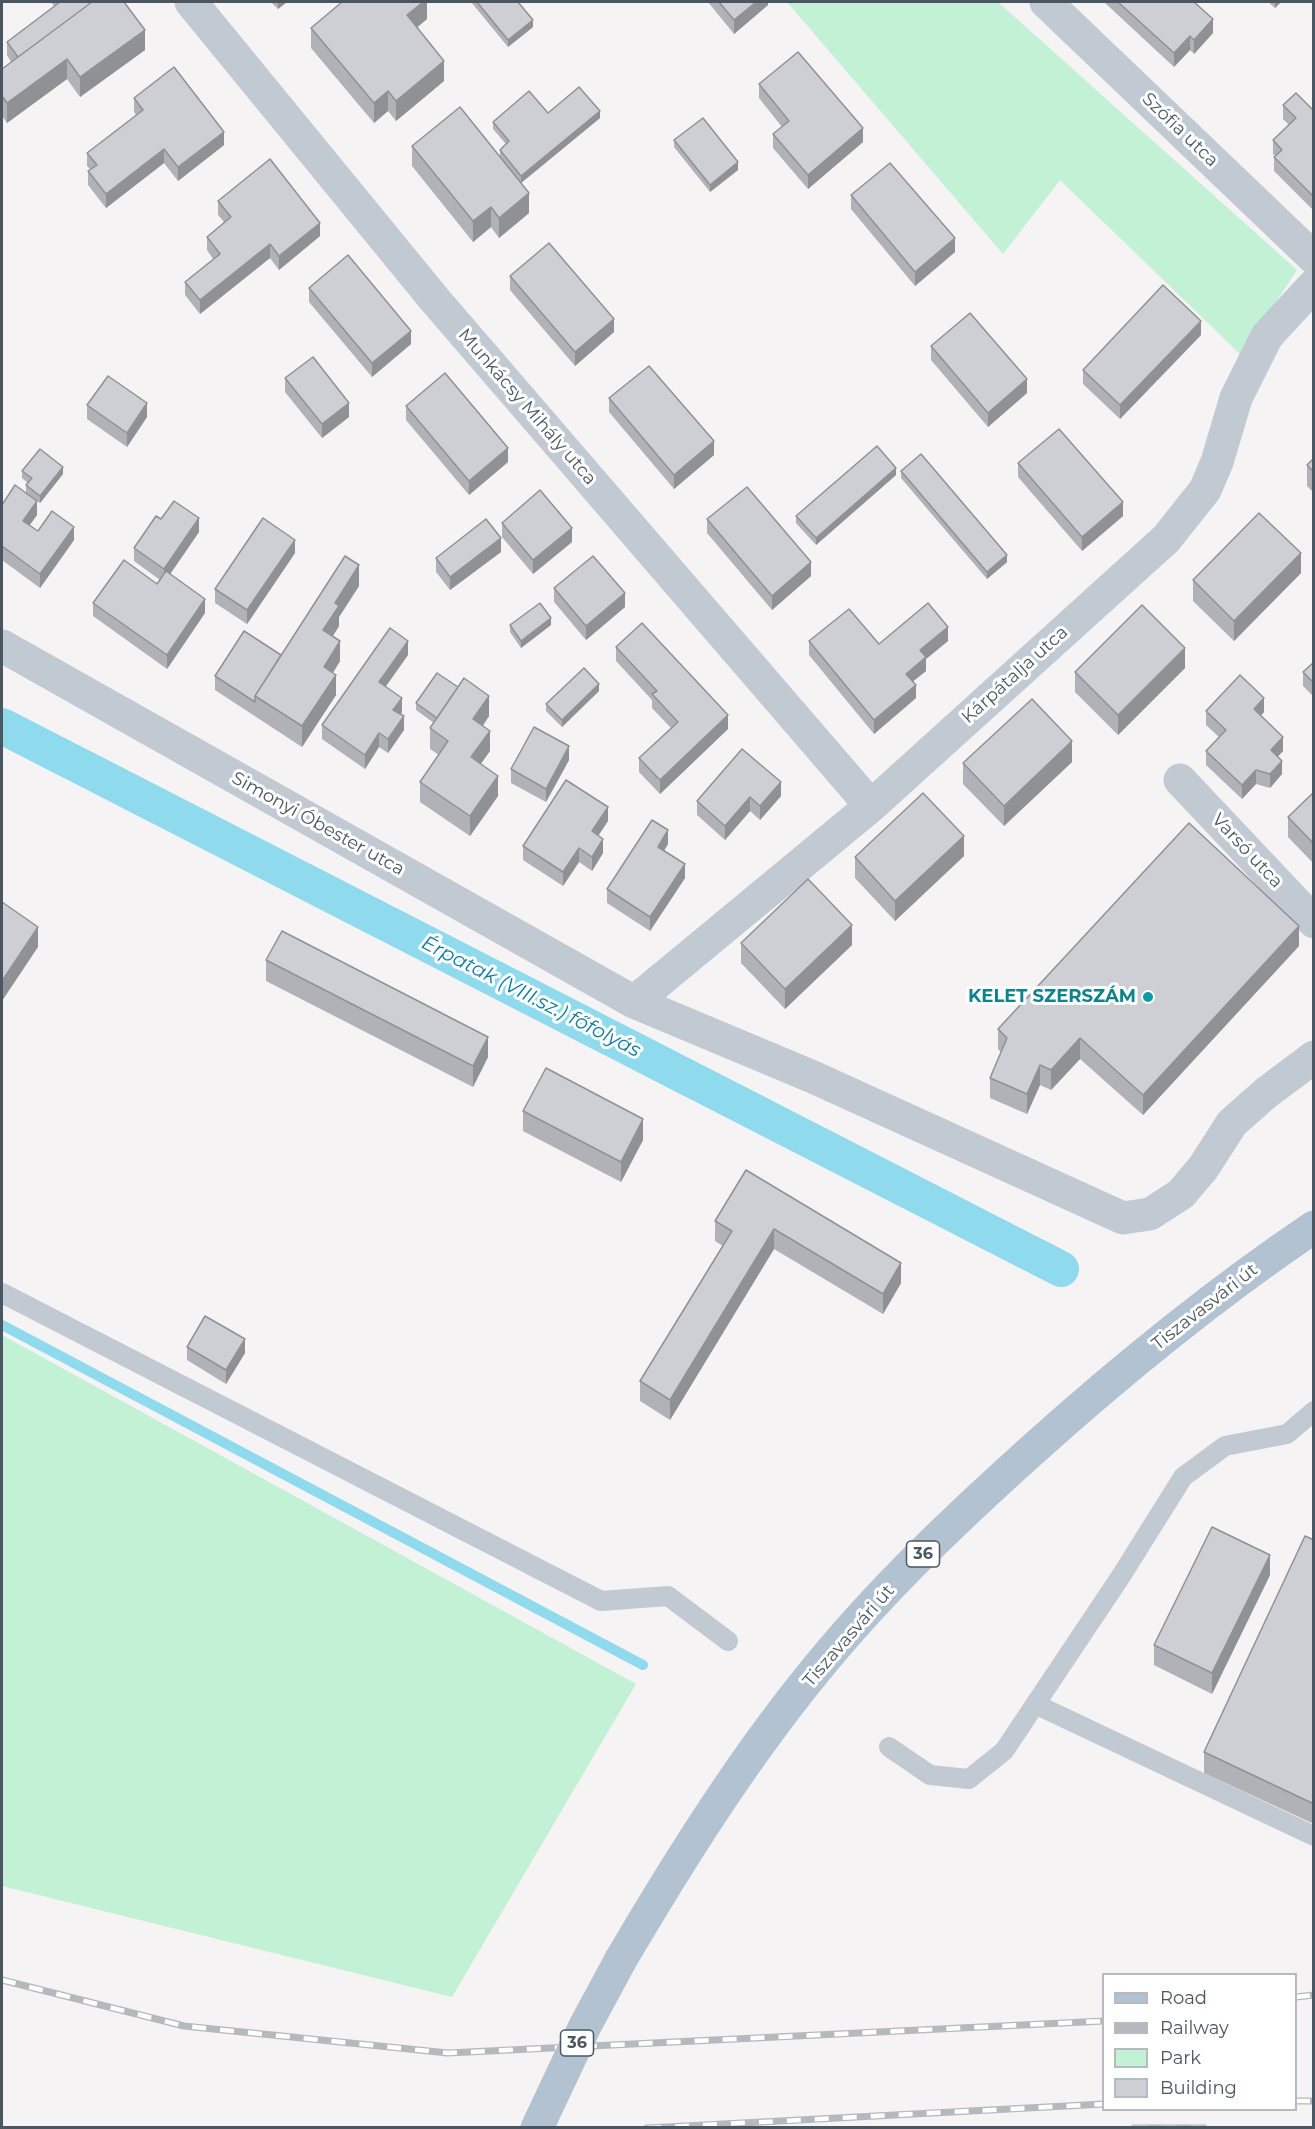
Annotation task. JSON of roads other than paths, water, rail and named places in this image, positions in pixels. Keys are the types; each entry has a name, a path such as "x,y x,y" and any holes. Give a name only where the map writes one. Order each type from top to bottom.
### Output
{"main road":[{"name":"Tiszavasvári út","path":"537,2127 585,2026 620,1961 694,1837 765,1736 847,1633 965,1511 1112,1379 1259,1264 1314,1227"}],"street":[{"name":"Munkácsy Mihály utca","path":"191,2 435,300 871,806"},
{"name":"Szófia utca","path":"1046,2 1314,258"},
{"name":"Kárpátalja utca","path":"634,1002 871,806 1166,539 1205,490 1217,462 1236,398 1267,336 1314,285"},
{"name":"Simonyi Óbester utca","path":"2,646 634,1002 813,1077 1123,1218 1150,1214 1181,1194 1203,1168 1233,1123 1266,1093 1314,1057"},
{"name":"Varsó utca","path":"1180,780 1314,922"}],"lane":[{"path":"2,1293 601,1601 668,1596 728,1641"},
{"path":"889,1748 930,1774 969,1779 1004,1751 1037,1705 1183,1477 1225,1446 1287,1434 1314,1411"},
{"path":"1037,1705 1314,1836"}],"waterway":[{"name":"Érpatak (VIII.sz.) főfolyás","path":"2,726 1061,1269"},
{"path":"2,1325 643,1665"}],"railway":[{"path":"2,1980 184,2026 448,2053 1102,2021"},
{"path":"1297,1997 1314,1995"},
{"path":"1297,2101 1314,2101"},
{"path":"647,2128 1102,2104"},
{"path":"1134,2128 1204,2128"}],"place":[{"name":"KELET SZERSZÁM","path":"1148,997"}]}
